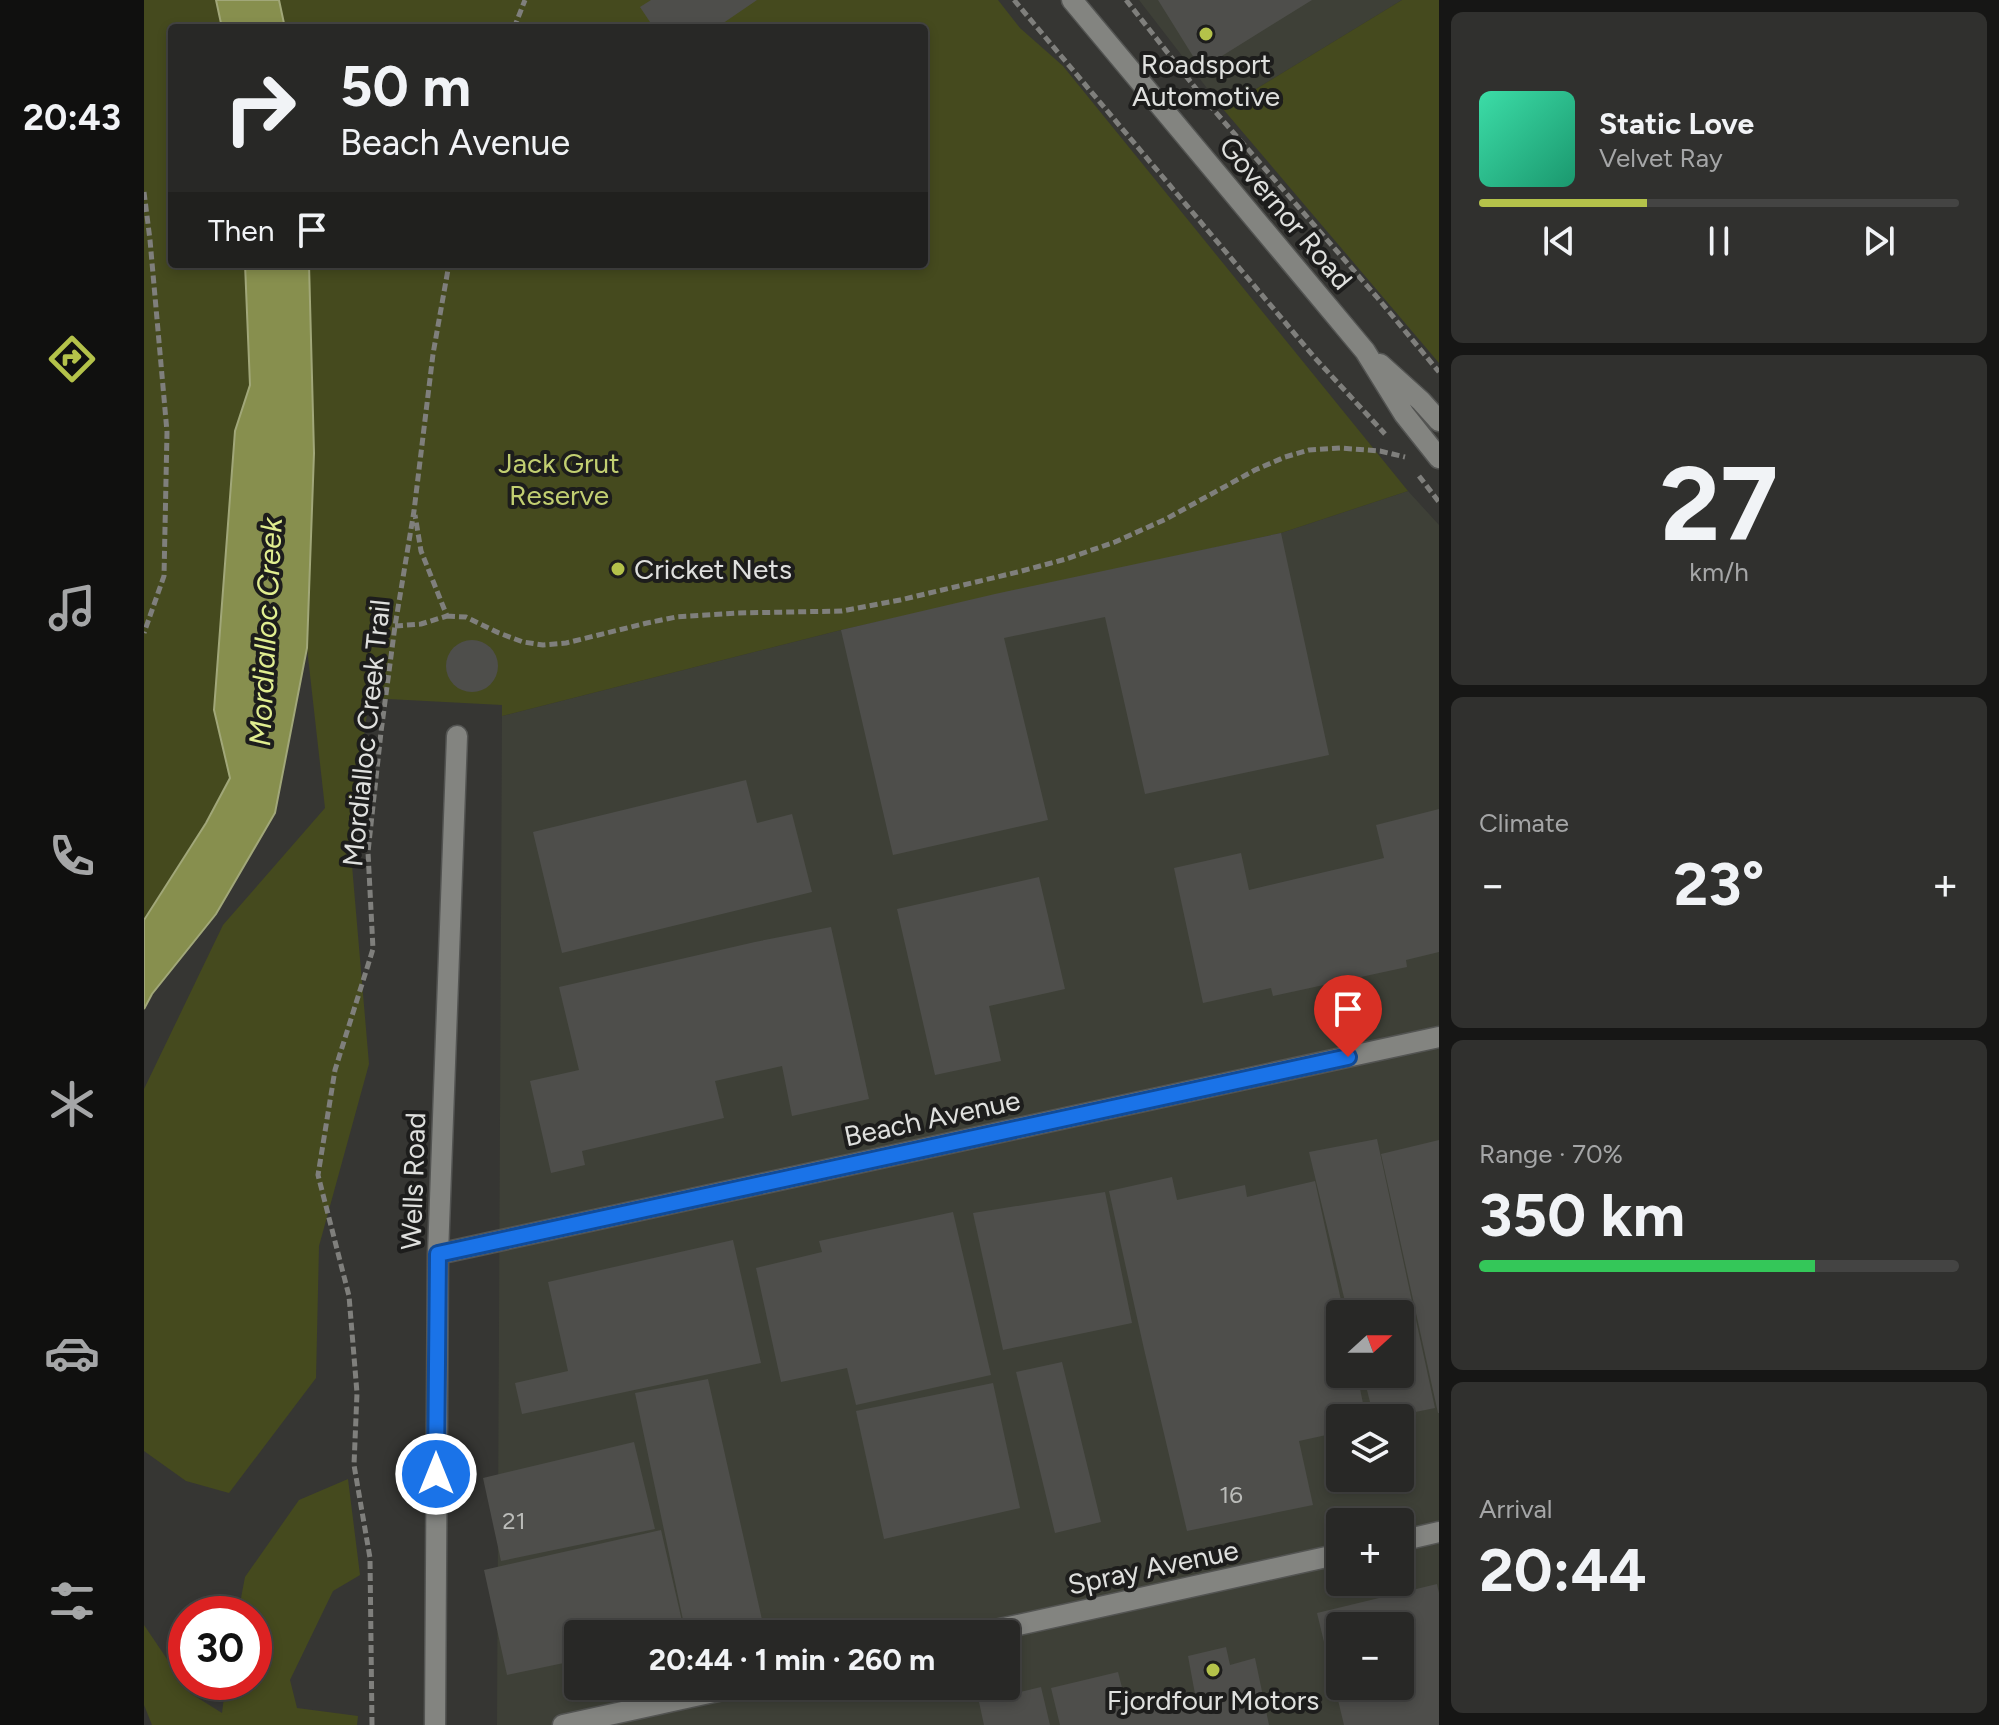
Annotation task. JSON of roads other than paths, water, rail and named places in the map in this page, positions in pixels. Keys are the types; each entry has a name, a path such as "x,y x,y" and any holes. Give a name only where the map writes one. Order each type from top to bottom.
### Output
{"street":[{"name":"Governor Road","path":"1072,0 1365,351 1404,414 1439,458"},
{"name":"Governor Road","path":"1365,351 1439,421"},
{"name":"Wells Road","path":"435,1725 438,1254 457,736"},
{"name":"Beach Avenue","path":"438,1254 1439,1037"},
{"path":"1414,1538 1439,1532"},
{"name":"Spray Avenue","path":"1020,1625 1326,1557"},
{"path":"563,1725 677,1700"}],"water":[{"path":"216,0 279,0 284,24 221,24"},
{"name":"Mordialloc Creek","path":"245,268 309,268 314,453 307,648 275,813 216,914 152,994 144,1009 144,920 206,823 230,778 214,710 235,431 250,385"}],"place":[{"name":"Roadsport Automotive","path":"1206,34"},
{"name":"Cricket Nets","path":"618,569"},
{"name":"Fjordfour Motors","path":"1213,1670"}],"park label":[{"name":"Jack Grut Reserve","path":"559,479"}]}
